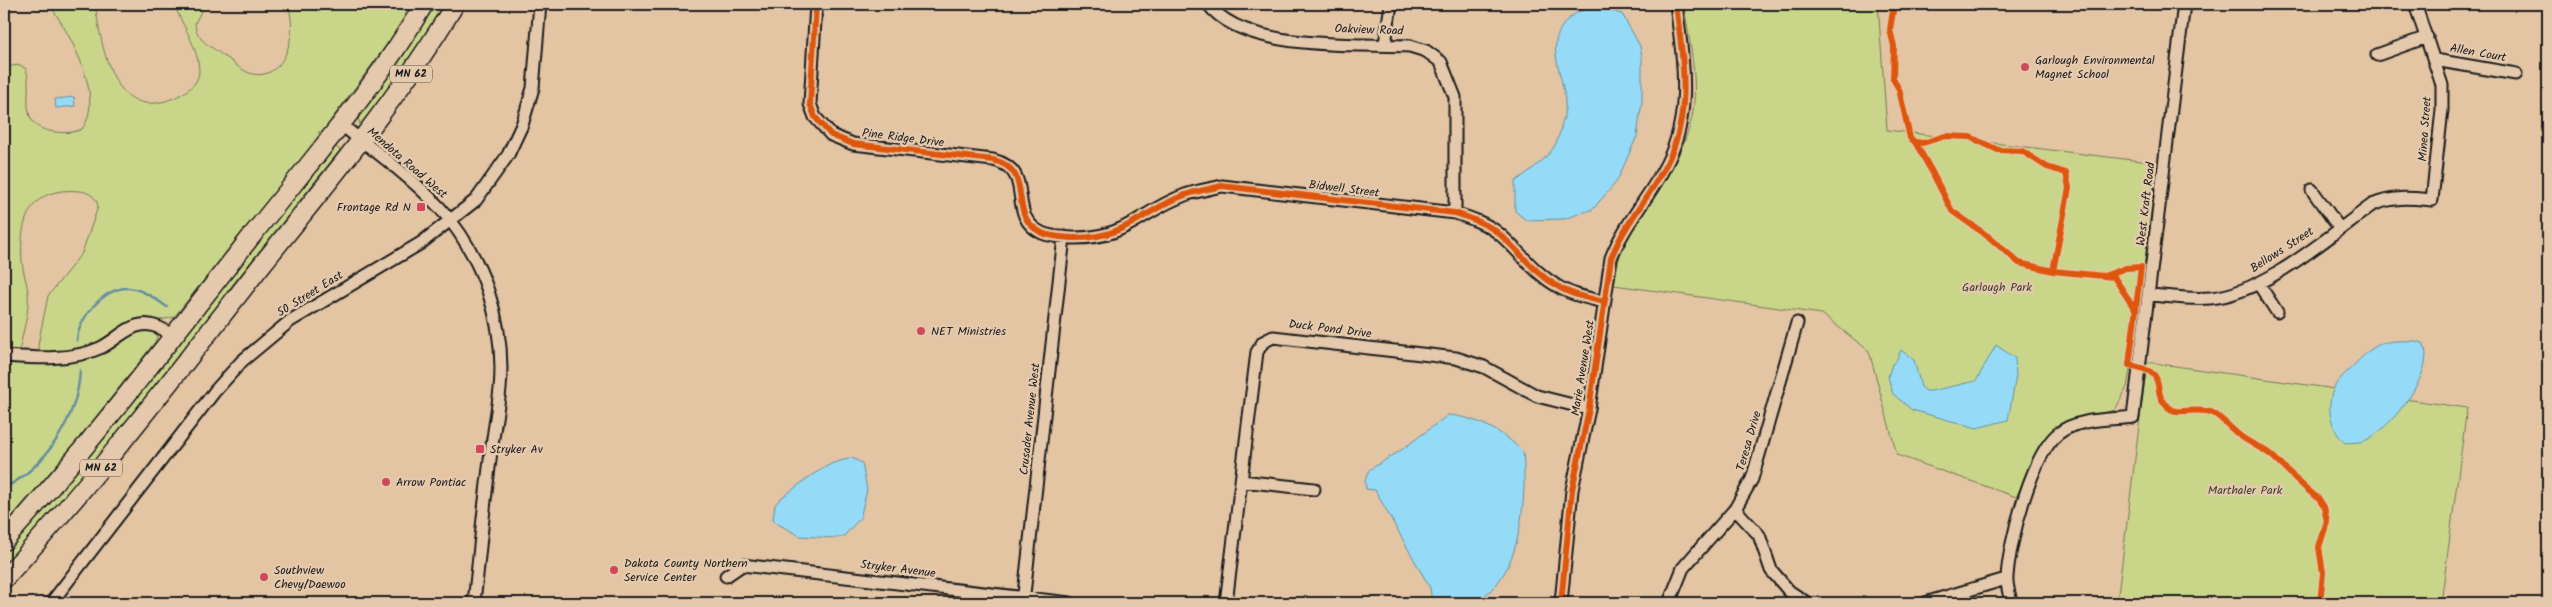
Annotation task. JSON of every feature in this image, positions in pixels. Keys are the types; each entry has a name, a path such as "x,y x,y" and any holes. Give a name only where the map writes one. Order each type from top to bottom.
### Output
{"highway":[{"name":"MN 62","path":"4,541 84,448 340,124 388,60 424,4"},
{"name":"MN 62","path":"4,581 84,489 361,140 424,55 455,4"}],"street":[{"name":"50 Street East","path":"50,603 215,391 242,361 290,321 421,243 476,200 508,156 522,125 533,88 540,4"},
{"name":"Pine Ridge Drive","path":"816,4 809,91 810,120 830,135 841,140 993,160 1005,164 1018,177 1021,208 1028,222 1040,232 1064,237"},
{"name":"Oakview Road","path":"1208,4 1228,22 1258,34 1283,40 1410,46 1426,51 1441,62 1455,97 1455,213"},
{"path":"1385,44 1391,4"},
{"name":"Marie Avenue West","path":"1561,603 1572,490 1589,409 1613,253 1662,173 1678,136 1685,89 1676,4"},
{"name":"West Kraft Road","path":"2011,603 2006,579 2018,525 2037,461 2047,444 2060,432 2077,424 2133,417 2184,4"},
{"name":"Minea Street","path":"2415,4 2442,84 2442,110 2432,200"},
{"path":"2378,55 2427,37"},
{"name":"Allen Court","path":"2435,60 2516,74"},
{"name":"Mendota Road West","path":"340,124 439,207 468,247 483,276 493,305 499,340 500,388 474,603"},
{"name":"Bidwell Street","path":"1064,237 1092,238 1115,233 1184,195 1222,186 1455,213 1476,220 1496,232 1539,273 1557,286 1579,296 1604,302"},
{"path":"2312,190 2340,228"},
{"name":"Bellows Street","path":"2148,295 2210,298 2236,293 2270,277 2372,206 2386,199 2403,197 2432,200"},
{"name":"Crusader Avenue West","path":"1024,601 1064,237"},
{"path":"2258,283 2277,312"},
{"name":"Teresa Drive","path":"1669,603 1683,568 1735,509 1752,478 1797,323"},
{"path":"4,356 64,356 86,353 103,347 140,325 159,327 173,336"},
{"name":"Duck Pond Drive","path":"1226,603 1257,352 1263,342 1273,337 1456,358 1484,367 1537,396 1589,409"},
{"path":"1241,480 1314,489"},
{"path":"1735,509 1759,535 1771,570 1789,591 1807,603"},
{"name":"Stryker Avenue","path":"726,576 742,565 1024,601 1070,603"},
{"path":"1925,603 2006,579"}],"green space":[{"path":"49,4 95,4 107,61 115,78 125,93 139,101 156,103 178,96 189,89 195,84 199,72 193,45 174,4 205,4 195,23 201,39 240,68 257,75 274,69 279,65 286,53 292,28 288,4 413,4 391,39 322,132 318,132 320,134 307,152 174,317 156,321 78,351 41,353 38,345 48,296 82,253 98,207 96,200 92,196 80,191 63,191 49,194 39,200 31,208 23,232 22,262 28,299 27,315 19,353 4,352 4,67 20,65 26,69 30,116 34,123 42,129 55,132 76,131 82,129 88,116 90,100 82,65 75,47"},
{"path":"436,4 448,4 363,125 360,124 358,118 396,67"},
{"name":"Garlough Park","path":"1684,4 1878,4 1887,130 2157,163 2135,341 2127,387 2115,410 2054,426 2016,497 1897,455 1869,351 1822,314 1614,285 1618,261 1623,248 1631,232 1669,173 1690,125 1693,110 1694,80"},
{"path":"333,145 340,150 218,303 220,306 130,421 4,568 4,552 50,500"},
{"path":"141,329 155,331 157,336 155,342 76,442 4,526 4,360 55,360"},
{"name":"Marthaler Park","path":"2147,362 2467,408 2441,603 2117,603"}],"water":[{"path":"1598,7 1622,14 1640,46 1642,58 1642,101 1637,136 1617,181 1593,209 1564,219 1526,220 1515,211 1515,182 1547,156 1556,143 1564,114 1564,95 1556,55 1557,37 1572,16 1580,11"},
{"path":"74,97 75,106 56,108 55,99"},
{"path":"2391,341 2423,343 2426,354 2424,368 2409,398 2375,435 2362,442 2345,443 2336,431 2330,409 2332,393 2337,383 2363,356 2375,347"},
{"path":"1996,345 2015,358 2016,376 2008,420 1977,428 1912,410 1893,394 1888,377 1892,364 1896,361 1901,350 1914,360 1921,387 1926,391 1931,391 1976,381"},
{"path":"1448,415 1479,422 1507,438 1523,452 1524,492 1522,514 1511,558 1502,576 1489,592 1473,602 1464,604 1432,603 1430,588 1375,490 1366,489 1365,481 1369,470 1400,451"},
{"path":"852,458 862,463 867,490 860,518 844,536 836,538 800,536 778,524 773,519 775,505 780,499 812,475 833,463"}],"waterway":[{"path":"77,341 78,332 87,314 102,298 111,292 129,288 139,290 167,307"},
{"path":"4,488 19,479 33,467 57,439 73,405 78,388 80,370"}],"cycle path":[{"path":"816,4 810,104 815,117 831,135 853,144 993,160 1006,166 1014,174 1018,183 1025,216 1031,225 1042,233 1072,238 1106,234 1120,229 1185,195 1222,186 1455,213 1482,223 1497,232 1540,274 1562,289 1586,298 1604,302"},
{"path":"1561,603 1572,490 1589,409 1611,258 1628,225 1662,172 1672,152 1679,131 1684,90 1676,4"},
{"path":"1894,4 1890,30 1894,46 1893,79 1899,89 1910,138 1915,142 1952,211 1989,237 2019,263 2053,271 2114,277 2136,311"},
{"path":"1915,142 1923,143 1945,136 1970,137 1998,150 2022,151 2047,167 2066,173 2069,188 2053,271"},
{"path":"2104,276 2126,268 2141,267 2129,365 2143,368 2156,377 2160,394 2169,408 2178,411 2201,410 2213,413 2243,438 2271,455 2319,499 2324,507 2327,522 2319,547 2323,573 2320,603"}],"place":[{"name":"Garlough Environmental Magnet School","path":"2025,67"},
{"name":"Frontage Rd N","path":"421,207"},
{"name":"NET Ministries","path":"921,331"},
{"name":"Stryker Av","path":"480,449"},
{"name":"Arrow Pontiac","path":"386,482"},
{"name":"Dakota County Northern Service Center","path":"614,570"},
{"name":"Southview Chevy/Daewoo","path":"264,577"}]}
